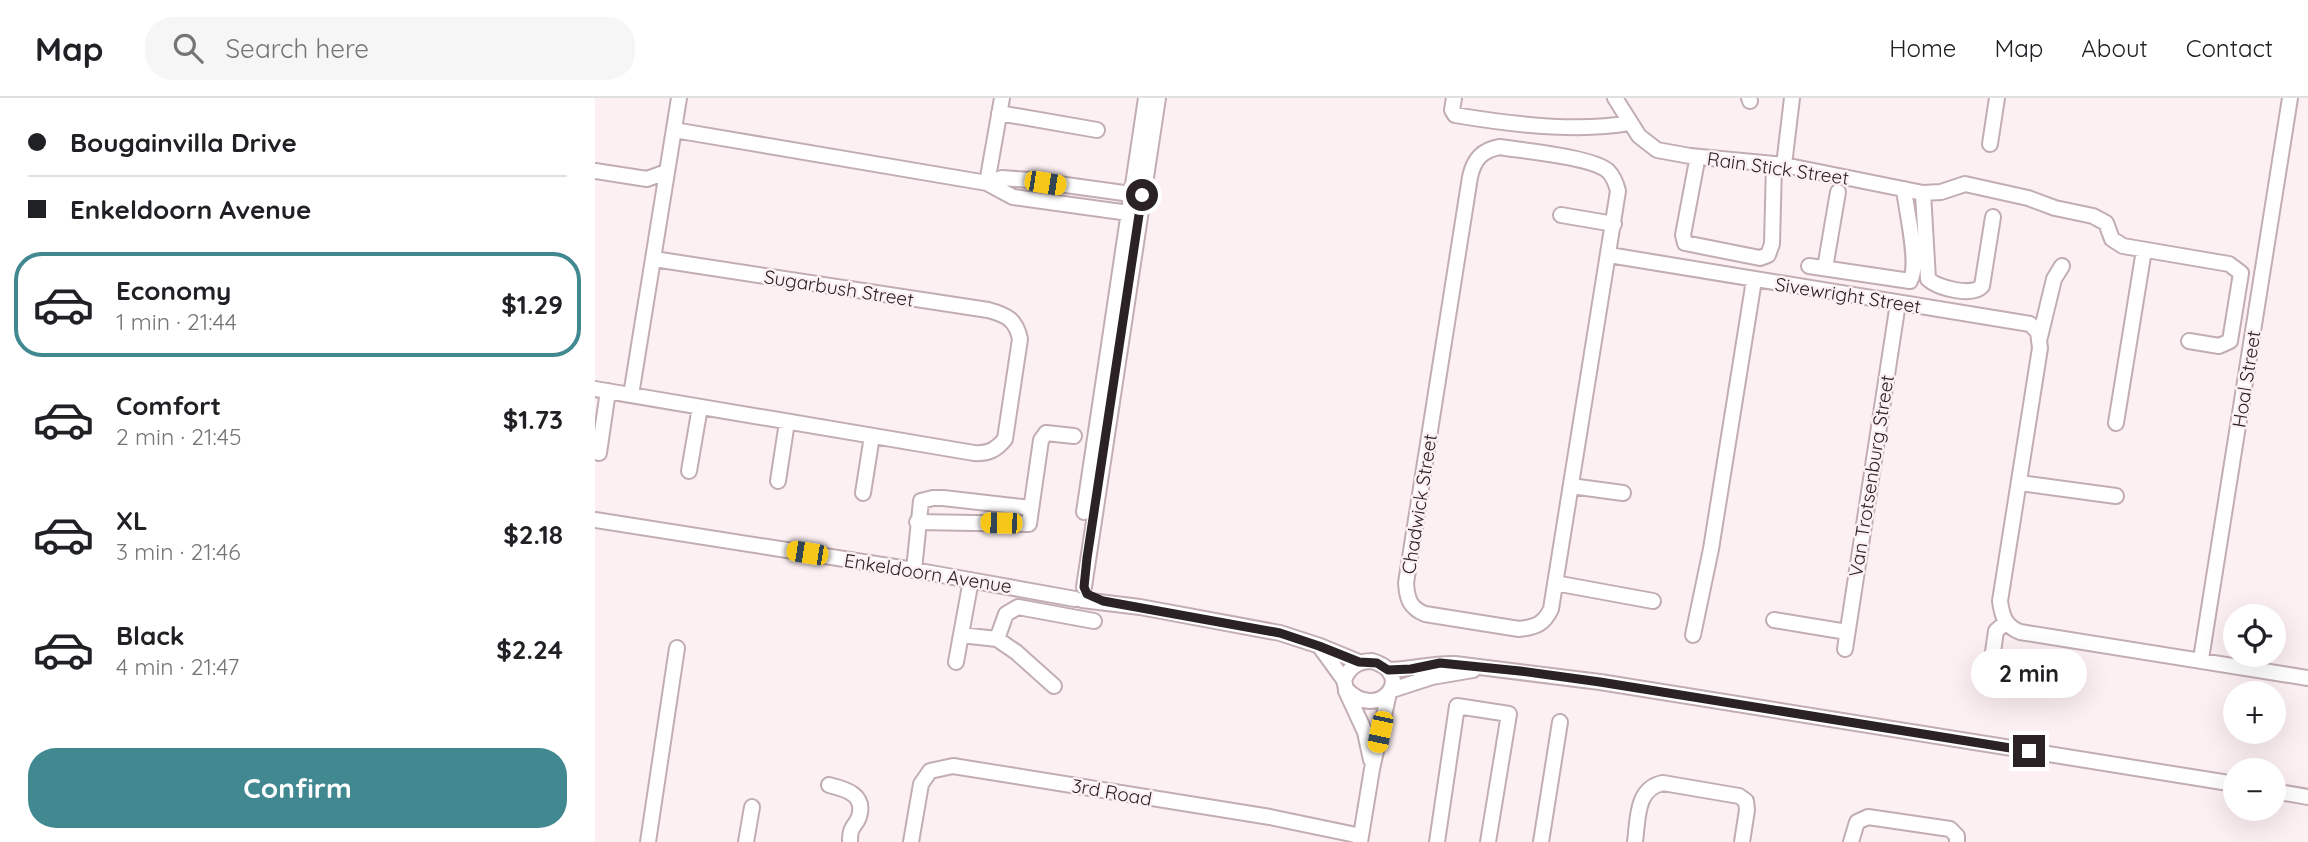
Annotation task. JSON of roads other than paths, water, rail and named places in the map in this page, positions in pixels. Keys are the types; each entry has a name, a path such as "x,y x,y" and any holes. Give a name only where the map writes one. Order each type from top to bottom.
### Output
{"street":[{"path":"631,395 678,105 672,98"},
{"path":"987,183 1002,98"},
{"path":"1146,98 1136,195 1080,593 1103,601 1280,633 1388,670 1440,663 1600,682 2223,782"},
{"path":"1136,195 1158,98"},
{"path":"1454,98 1452,110 1455,114 1490,120 1595,128 1629,123"},
{"name":"Rain Stick Street","path":"1615,98 1629,123 1657,150 1779,165 1923,193 1941,192 1965,184 2093,216 2106,223 2116,243 2144,250"},
{"path":"1696,166 1683,235 1685,243 1760,258 1768,255 1772,244 1779,165 1792,98"},
{"path":"1990,145 1997,98"},
{"name":"Hoal Street","path":"2201,659 2290,98"},
{"path":"999,113 1097,130"},
{"path":"674,130 987,183 1013,197 1133,214"},
{"name":"Chadwick Street","path":"1500,147 1591,163 1607,170 1615,179 1618,191 1614,224 1551,609 1545,621 1533,628 1519,629 1417,611 1410,603 1406,583 1473,165 1479,155 1488,149 1500,147"},
{"path":"596,172 652,178 666,172"},
{"path":"639,178 662,195"},
{"path":"987,183 1002,178 1030,180 1136,195"},
{"path":"1809,265 1910,281 1914,263 1903,189"},
{"path":"1825,268 1838,192"},
{"path":"1923,193 1927,274 1932,283 1940,286 1973,292 1982,286 1993,217"},
{"path":"1561,215 1614,224"},
{"path":"2116,423 2144,250 2229,264 2241,273 2230,341 2219,346 2189,341"},
{"name":"Sivewright Street","path":"1609,255 2020,321 2035,328 2040,337"},
{"name":"Sugarbush Street","path":"653,260 988,310 1006,316 1018,328 1019,350 1005,439 998,448 986,454 974,453 872,436"},
{"path":"2062,266 2054,279 2040,337 2037,378 2000,601 2001,614 2008,625 2020,632 2308,678"},
{"path":"1693,635 1711,549 1754,280"},
{"name":"Van Trotsenburg Street","path":"1845,649 1898,303"},
{"path":"599,453 602,390 872,436 863,493"},
{"path":"689,471 700,407"},
{"path":"778,481 787,422"},
{"path":"917,522 1029,524 1041,440 1046,433 1052,432 1074,436"},
{"path":"2020,483 2116,496"},
{"path":"1571,486 1623,493"},
{"path":"914,570 921,501 933,498 1031,508"},
{"name":"Enkeldoorn Avenue","path":"595,520 1054,594 1080,593"},
{"path":"956,662 971,580"},
{"path":"1555,583 1653,601"},
{"path":"997,639 1006,614 1018,607 1094,621"},
{"path":"1775,620 1847,632"},
{"path":"1992,659 1996,631 2008,625"},
{"path":"961,635 997,639 1054,686"},
{"path":"1319,646 1356,698 1364,701 1381,700 1390,692 1432,677 1485,668"},
{"path":"648,842 677,648"},
{"path":"1359,662 1350,669 1345,684 1365,732 1372,769"},
{"path":"1361,839 1372,769 1393,680 1388,670"},
{"path":"1437,842 1457,706 1509,714 1488,842"},
{"path":"1541,842 1560,722"},
{"name":"3rd Road","path":"911,842 921,783 930,771 953,766 1270,817 1361,839"},
{"path":"1635,842 1645,791 1652,785 1663,783 1739,796 1746,801 1742,842"},
{"path":"829,785 850,790 858,799 859,816 850,829 850,842"},
{"path":"2286,793 2308,797"},
{"path":"745,842 752,807"},
{"path":"1851,842 1857,822 1868,817 1951,829 1958,842"}]}
